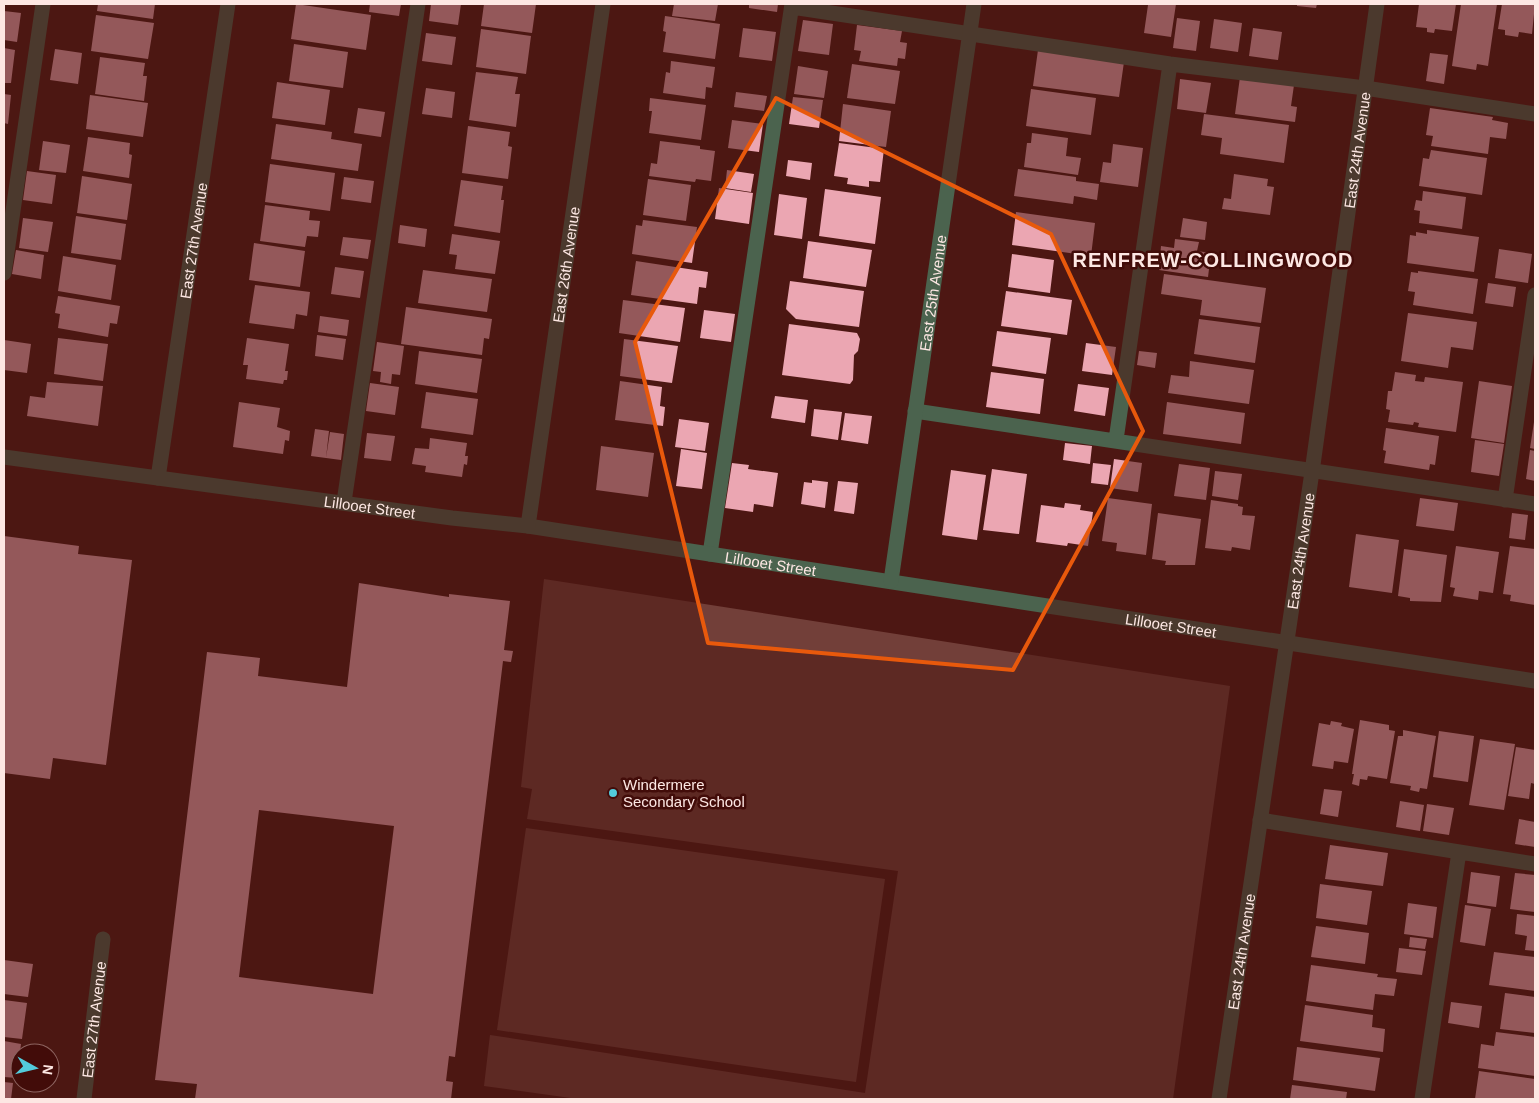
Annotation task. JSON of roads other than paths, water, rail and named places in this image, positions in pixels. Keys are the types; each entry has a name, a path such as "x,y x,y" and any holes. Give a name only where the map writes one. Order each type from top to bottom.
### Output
{"street":[{"path":"4,274 43,4"},
{"name":"East 27th Avenue","path":"158,478 228,4"},
{"path":"344,502 418,4"},
{"name":"East 26th Avenue","path":"528,526 603,4"},
{"name":"East 25th Avenue","path":"891,581 974,4"},
{"name":"East 24th Avenue","path":"1219,1099 1312,472 1377,4"},
{"path":"710,554 792,5 1170,64 1366,88 1535,114"},
{"path":"1116,440 1170,64"},
{"path":"1506,500 1535,295"},
{"path":"916,411 1535,504"},
{"name":"Lillooet Street","path":"4,457 452,518 528,526 1535,681"},
{"path":"1260,820 1535,864"},
{"path":"1422,1099 1459,852"},
{"name":"East 27th Avenue","path":"84,1099 103,939"}],"place":[{"name":"Windermere Secondary School","path":"613,793"}],"district":[{"name":"RENFREW-COLLINGWOOD","path":"1213,260"}]}
